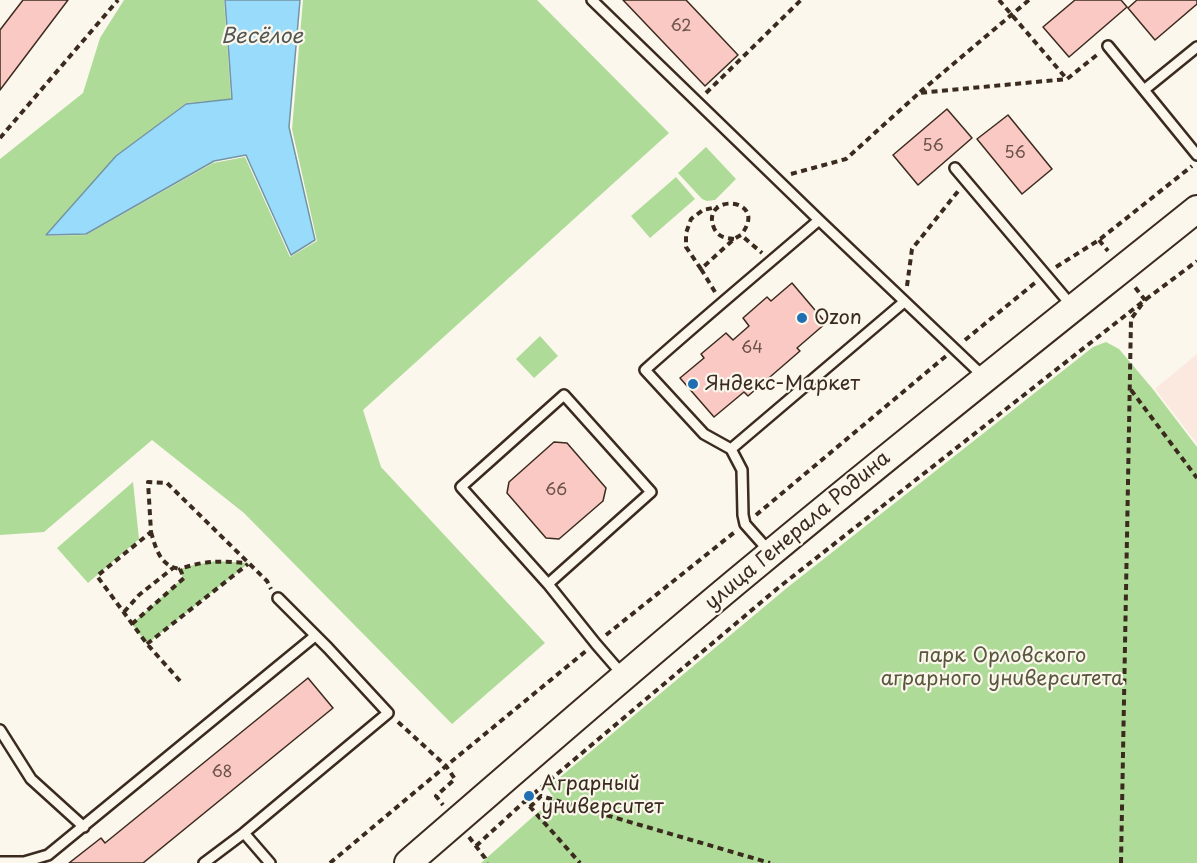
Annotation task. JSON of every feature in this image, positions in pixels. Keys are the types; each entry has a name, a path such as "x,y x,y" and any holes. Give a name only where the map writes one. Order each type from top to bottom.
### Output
{"main road":[{"name":"улица Генерала Родина","path":"408,863 771,553 985,378 1197,210"}],"lane":[{"path":"592,0 985,378"},
{"path":"1108,46 1197,155"},
{"path":"1144,90 1197,48"},
{"path":"955,168 1074,308"},
{"path":"771,553 745,524 742,470 731,448 704,434 645,370 699,321 819,220"},
{"path":"731,448 904,302"},
{"path":"549,584 651,492 564,395 462,487 549,584 596,644 625,676"},
{"path":"204,863 244,833 388,713 278,598"},
{"path":"0,862 24,862 48,855 315,636"},
{"path":"0,730 31,779 84,827"},
{"path":"244,833 270,863"}],"path":[{"path":"0,138 118,0"},
{"path":"697,102 801,0"},
{"path":"999,0 1067,79"},
{"path":"775,178 846,159 919,93 1029,0"},
{"path":"919,93 1067,79 1108,46"},
{"path":"330,863 745,524 1045,274 1099,240 1197,162"},
{"path":"904,302 912,249 966,180"},
{"path":"701,269 741,235 748,226 748,217 744,209 736,203 727,202 718,207 703,210 691,219 686,233 686,248 722,303"},
{"path":"718,207 713,214 712,224 716,233 724,238 734,239"},
{"path":"741,235 772,261"},
{"path":"476,846 525,801 778,588 1197,261"},
{"path":"1121,863 1131,319 1145,300"},
{"path":"1130,388 1197,477"},
{"path":"249,563 216,561 180,569 173,568 161,559 151,532 148,482 167,483 249,563 267,581 278,598"},
{"path":"151,532 97,576 147,644 180,681"},
{"path":"147,644 249,563"},
{"path":"124,612 139,595 173,568"},
{"path":"132,624 184,578 180,569"},
{"path":"388,713 446,766 455,779 436,796 487,863"},
{"path":"530,807 541,796 770,863"},
{"path":"525,801 580,863"}],"shaded area":[{"path":"1197,354 1197,444 1155,389"}],"green space":[{"path":"124,0 224,0 231,99 186,103 116,156 45,236 86,235 213,163 245,157 290,257 317,241 292,129 303,0 537,0 669,133 363,410 381,467 545,643 452,724 244,513 152,440 44,532 0,535 0,159 83,93 100,38"},
{"path":"706,147 736,179 715,200 707,201 702,199 678,173"},
{"path":"676,177 695,199 650,238 631,216"},
{"path":"540,336 558,356 534,378 516,359"},
{"name":"парк Орловского аграрного университета","path":"1106,342 1119,349 1197,447 1197,863 481,863 554,798 547,788 788,587 1093,347"},
{"path":"133,482 139,539 88,583 57,548"},
{"path":"216,561 249,563 147,644 132,624 183,578 180,569"}],"water":[{"name":"Весёлое","path":"225,0 300,0 289,127 315,240 291,255 246,155 214,161 86,234 46,235 116,156 186,104 232,99"}],"building":[{"path":"23,0 68,0 0,90 0,30"},
{"path":"623,0 686,0 738,55 705,86"},
{"path":"1075,0 1121,0 1127,7 1069,57 1043,27"},
{"path":"1137,0 1197,0 1197,4 1155,40 1128,8"},
{"path":"947,109 972,138 918,185 893,155"},
{"path":"1008,115 1052,169 1022,194 977,139"},
{"path":"792,283 826,323 797,348 800,351 748,396 744,392 714,417 680,378 704,358 701,354 726,333 733,340 749,326 743,318 767,297 771,301"},
{"path":"554,442 567,443 606,488 603,501 559,539 546,538 507,493 509,482"},
{"path":"308,678 333,708 143,863 69,863 101,838 105,843"}],"place":[{"name":"Ozon","path":"802,318"},
{"name":"Яндекс-Маркет","path":"693,384"},
{"name":"Аграрный университет","path":"529,796"}]}
